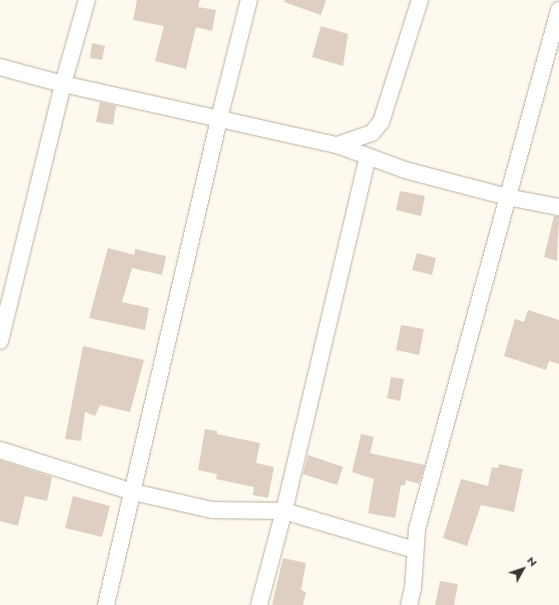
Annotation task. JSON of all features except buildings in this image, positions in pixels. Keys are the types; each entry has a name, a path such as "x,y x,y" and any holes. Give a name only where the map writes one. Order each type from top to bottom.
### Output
{"street":[{"path":"0,341 63,84 87,0"},
{"path":"106,605 219,119 249,0"},
{"path":"337,145 372,133 382,122 420,0"},
{"path":"409,605 413,588 417,529 559,10"},
{"path":"0,68 63,84 337,145 405,170 508,197 559,207"},
{"path":"259,605 284,511 368,157"},
{"path":"0,450 133,492 212,510 284,511 415,550"}]}
